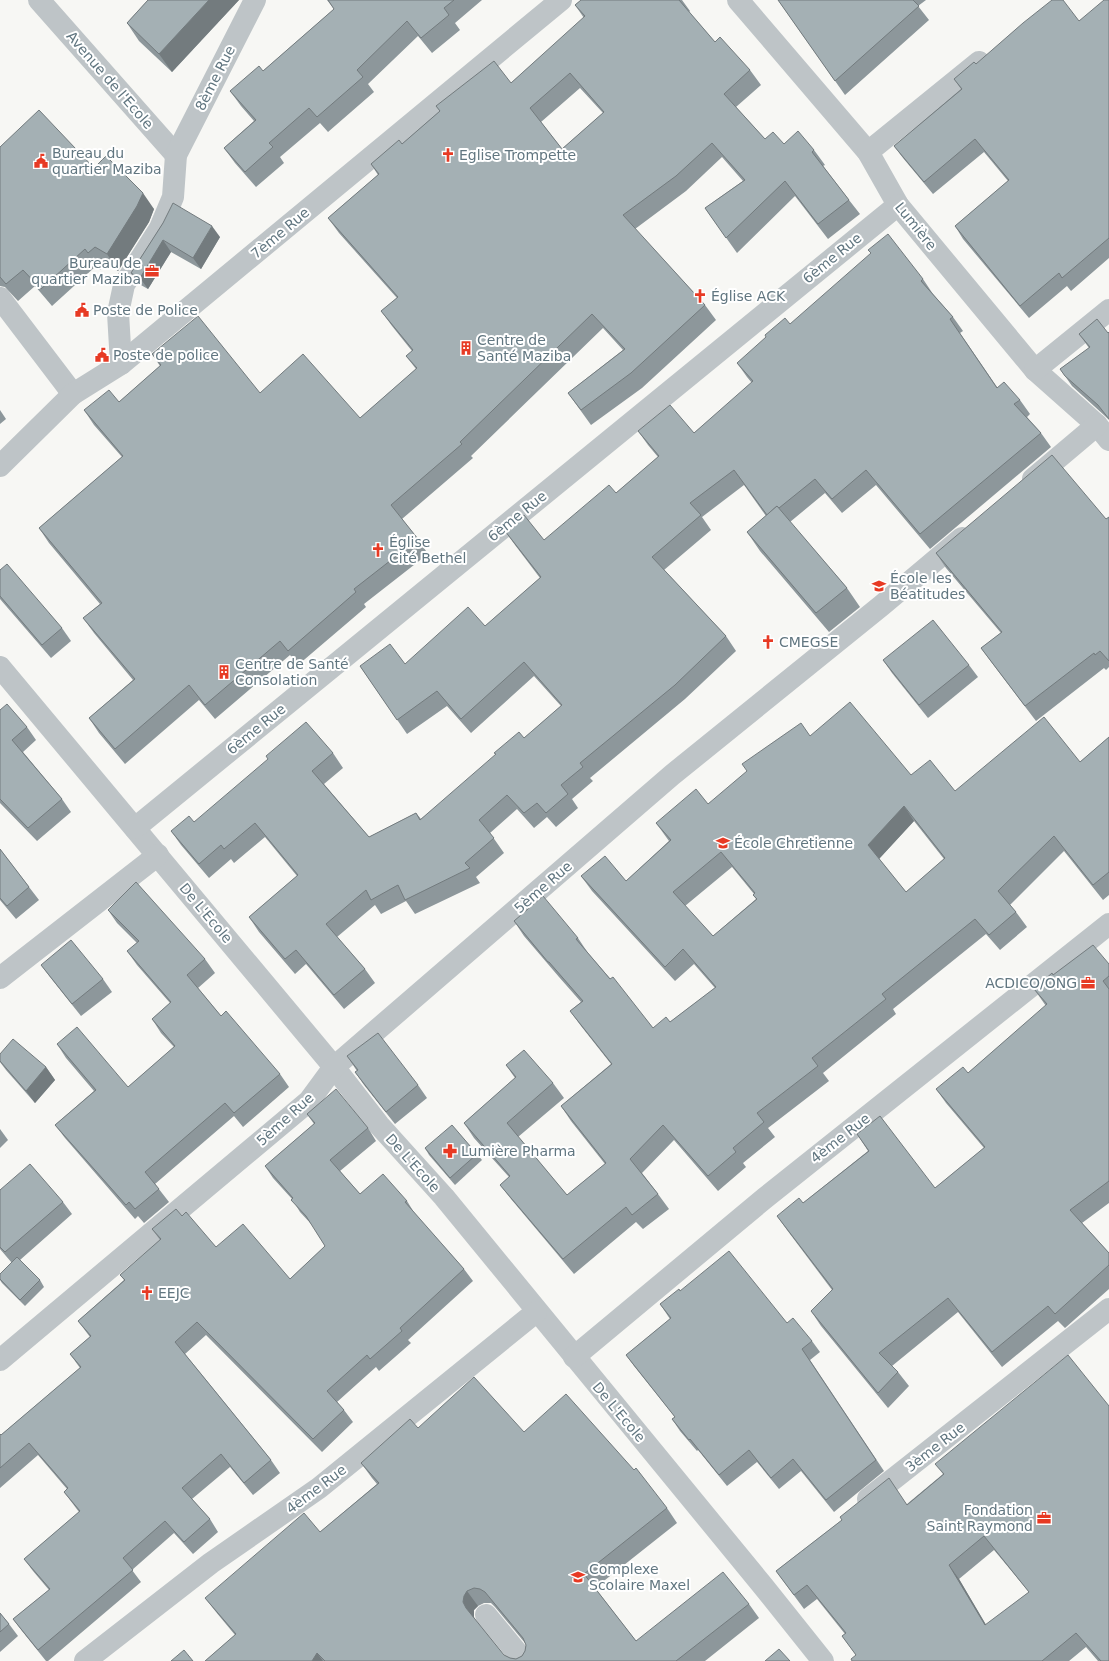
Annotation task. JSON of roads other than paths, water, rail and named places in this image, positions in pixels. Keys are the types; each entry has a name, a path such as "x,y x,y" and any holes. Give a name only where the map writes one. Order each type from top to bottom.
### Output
{"street":[{"name":"Avenue de l'Ecole","path":"39,0 176,155"},
{"name":"8ème Rue","path":"176,155 255,0"},
{"name":"7ème Rue","path":"0,466 73,394 121,364 561,0"},
{"name":"Lumière","path":"738,0 868,152 898,205 1035,370 1103,433"},
{"path":"868,152 995,49"},
{"path":"121,364 118,313 124,285 160,228 174,197 176,155"},
{"name":"6ème Rue","path":"135,828 898,205"},
{"path":"0,298 73,394"},
{"path":"1035,370 1109,310"},
{"path":"1019,490 1103,433"},
{"name":"5ème Rue","path":"0,1360 309,1101 334,1067 672,775 881,606 977,526"},
{"name":"De L'Ecole","path":"0,667 334,1067 379,1125 444,1197 536,1312 769,1581 823,1661"},
{"path":"0,978 158,855"},
{"name":"4ème Rue","path":"574,1357 764,1198 1109,924"},
{"name":"3ème Rue","path":"855,1509 1109,1309"},
{"name":"4ème Rue","path":"87,1659 210,1563 319,1488 536,1312"},
{"path":"486,1615 524,1661"}],"place":[{"name":"Eglise Trompette","path":"448,155"},
{"name":"Bureau du quartier Maziba","path":"41,161"},
{"name":"Bureau de quartier Maziba","path":"152,271"},
{"name":"Église ACK","path":"700,296"},
{"name":"Poste de Police","path":"82,310"},
{"name":"Centre de Santé Maziba","path":"466,348"},
{"name":"Poste de police","path":"102,355"},
{"name":"Église Cité Bethel","path":"378,550"},
{"name":"École les Béatitudes","path":"879,586"},
{"name":"CMEGSE","path":"768,642"},
{"name":"Centre de Santé Consolation","path":"224,672"},
{"name":"École Chretienne","path":"723,843"},
{"name":"ACDICO/ONG","path":"1088,983"},
{"name":"Lumière Pharma","path":"450,1151"},
{"name":"EEJC","path":"147,1293"},
{"name":"Fondation Saint Raymond","path":"1044,1518"},
{"name":"Complexe Scolaire Maxel","path":"578,1577"}]}
